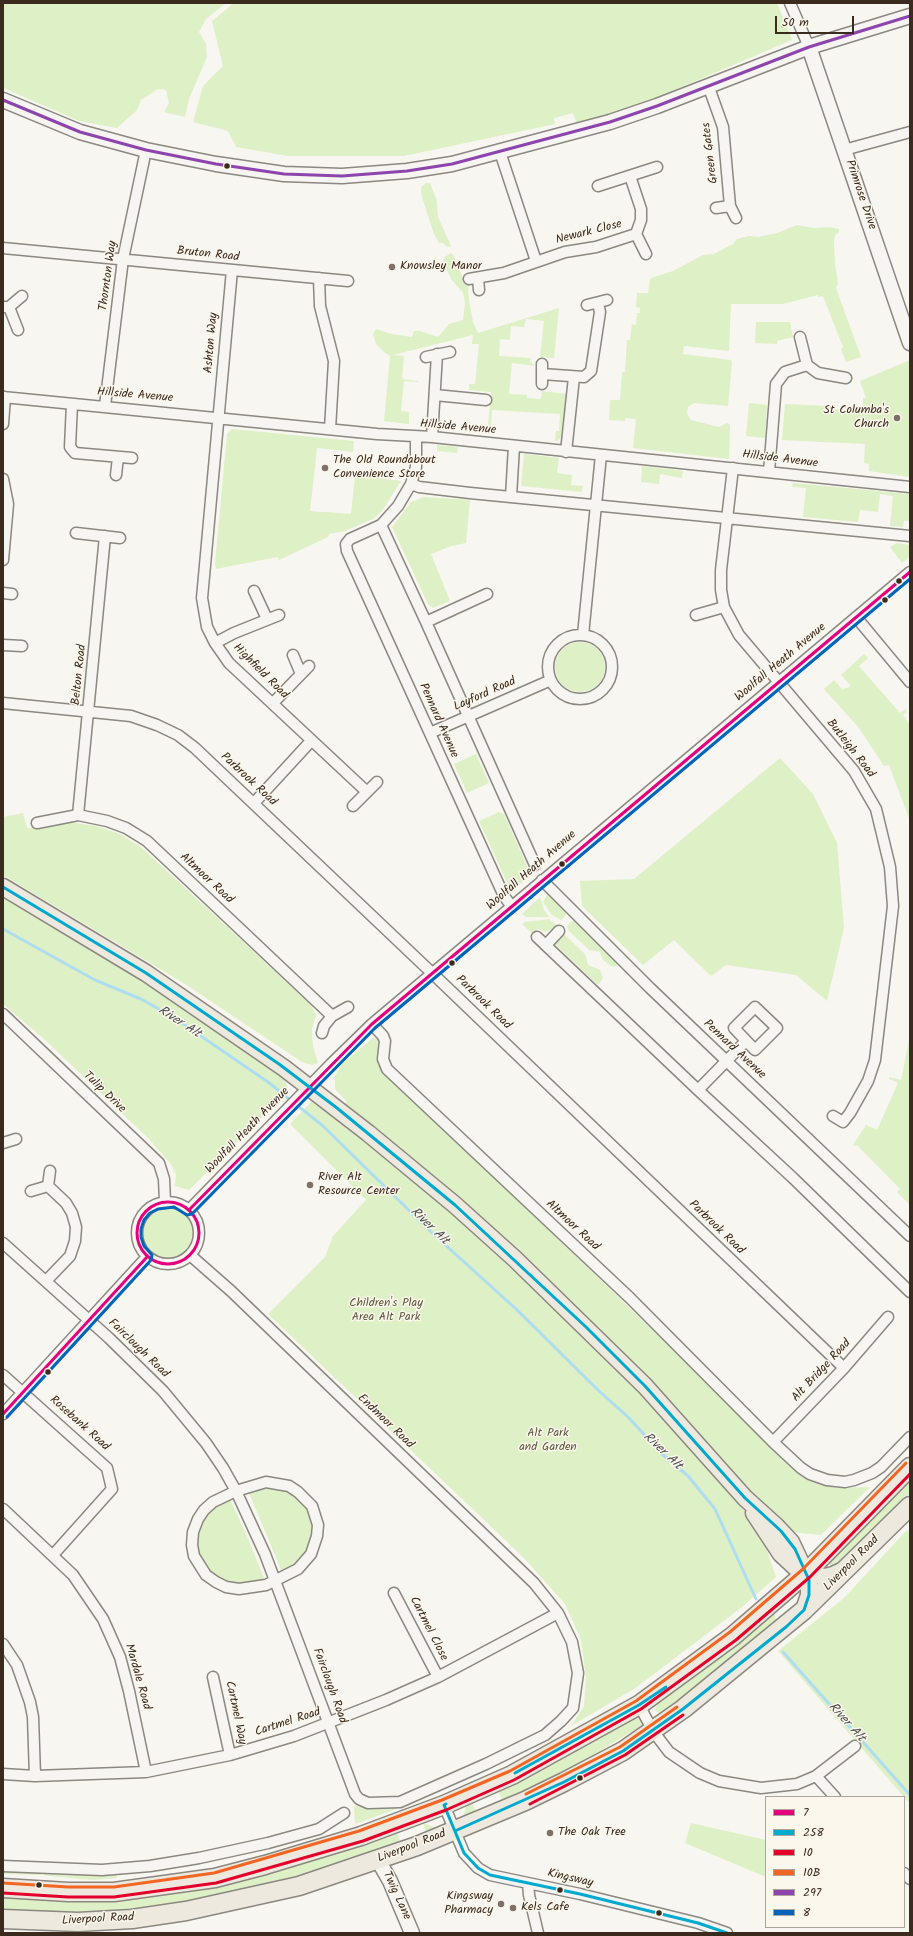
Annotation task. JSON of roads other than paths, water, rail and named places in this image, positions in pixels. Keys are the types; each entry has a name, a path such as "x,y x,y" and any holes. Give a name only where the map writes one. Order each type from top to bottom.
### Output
{"highway":[{"path":"3,1888 68,1892 114,1892 215,1878 265,1866 362,1836 444,1805 512,1775 639,1705 733,1636 806,1573 910,1467"},
{"name":"Liverpool Road","path":"3,1919 58,1928 186,1911 299,1886 378,1860 455,1831 564,1782 623,1751 683,1709 804,1610 852,1565 910,1506"}],"main road":[{"path":"3,100 80,132 146,150 216,164 284,174 342,176 407,172 452,164 610,122 657,106 809,47 910,16"},
{"name":"Primrose Drive","path":"809,47 910,343"},
{"path":"3,887 146,972 279,1064 337,1108 431,1185 515,1259 645,1386 745,1498 781,1554 796,1568 815,1576 829,1576 852,1565"},
{"path":"804,1610 810,1595 806,1573"},
{"name":"Twig Lane","path":"378,1860 390,1881 412,1933"}],"street":[{"path":"790,3 809,47"},
{"name":"Green Gates","path":"708,85 722,127 730,206 736,218"},
{"path":"844,150 910,132"},
{"name":"Thornton Way","path":"105,406 123,259 146,150"},
{"path":"500,152 536,261"},
{"path":"598,186 657,168"},
{"name":"Newark Close","path":"479,290 473,278 504,273 565,252 596,247 636,234 641,220 641,209 630,176"},
{"path":"716,208 730,206"},
{"path":"636,234 646,254"},
{"name":"Bruton Road","path":"3,248 348,281"},
{"name":"Ashton Way","path":"219,418 232,270"},
{"path":"319,278 320,306 334,361 330,429"},
{"path":"18,330 6,307 22,296"},
{"path":"542,374 584,377 591,371 600,312 603,302 587,305"},
{"path":"800,337 806,365 818,373 846,378"},
{"path":"426,357 450,352"},
{"path":"432,437 438,354"},
{"path":"769,472 776,384 785,372 806,365"},
{"path":"566,452 574,377"},
{"path":"435,395 486,400"},
{"path":"3,424 4,397"},
{"name":"Hillside Avenue","path":"4,397 330,429 416,437 432,437 910,487"},
{"path":"72,404 70,447 75,453 132,458"},
{"name":"Highfield Road","path":"219,418 202,598 207,628 215,644 229,663 367,792"},
{"path":"416,437 416,467 411,484 398,506 381,525 535,865"},
{"path":"510,497 514,446"},
{"path":"583,635 601,455"},
{"path":"116,475 118,457"},
{"name":"Butleigh Road","path":"733,468 721,570 720,590 724,607 739,635 849,763 863,784 879,818 890,867 893,906 875,1060 868,1081 850,1113 843,1122 833,1116"},
{"path":"3,479 8,504 3,560"},
{"path":"411,484 419,487 596,506 910,536"},
{"name":"Pennard Avenue","path":"381,525 350,539 346,544 347,550 504,896 512,907"},
{"path":"76,533 120,538"},
{"name":"Belton Road","path":"78,815 105,536"},
{"name":"Woolfall Heath Avenue","path":"189,1210 297,1098 372,1024 432,972 512,907 542,880 910,572"},
{"path":"254,591 266,620"},
{"path":"426,622 487,594"},
{"path":"696,615 724,607"},
{"path":"215,644 279,615"},
{"path":"856,617 910,682"},
{"path":"583,635 593,638 602,644 608,652 611,661 611,671 608,681 598,692 584,698 574,698 564,695 556,688 548,671 549,661 557,644 565,639 583,635"},
{"path":"3,645 22,646"},
{"path":"293,656 301,674"},
{"path":"273,704 309,666"},
{"name":"Layford Road","path":"430,734 551,680"},
{"name":"Parbrook Road","path":"3,703 131,716 157,725 178,735 195,748 432,972 844,1368"},
{"path":"254,803 311,741"},
{"path":"353,806 377,782"},
{"name":"Altmoor Road","path":"37,823 78,815 107,821 126,828 147,841 332,1016"},
{"name":"Pennard Avenue","path":"542,880 726,1060 910,1236"},
{"path":"546,944 559,932"},
{"path":"537,937 909,1287"},
{"path":"322,1032 324,1026 332,1016 348,1007"},
{"name":"Tulip Drive","path":"3,1014 159,1163 164,1180 165,1202"},
{"name":"Altmoor Road","path":"372,1024 383,1036 385,1041 382,1059 387,1069 630,1298 773,1442"},
{"path":"698,1090 746,1041"},
{"path":"3,1143 16,1139"},
{"path":"48,1186 50,1171"},
{"path":"31,1192 48,1186"},
{"path":"46,1281 70,1256 75,1241 76,1227 72,1213 66,1203 48,1186"},
{"path":"165,1202 175,1202 189,1210 197,1223 199,1238 196,1247 190,1255 178,1263 164,1265 147,1257 140,1249 136,1238 136,1228 140,1217 147,1209 156,1204 165,1202"},
{"name":"Fairclough Road","path":"3,1243 127,1355 181,1411 206,1443 236,1491 252,1522 276,1581 355,1794 359,1799 368,1803 379,1804 400,1802 486,1764 545,1735 561,1721 573,1708 578,1673 572,1642 558,1613"},
{"name":"Endmoor Road","path":"190,1255 231,1291 534,1582 558,1613"},
{"path":"3,1414 147,1257"},
{"name":"Alt Bridge Road","path":"773,1442 844,1368 888,1316"},
{"name":"Rosebank Road","path":"3,1375 24,1392 107,1468 111,1481 112,1489 106,1497 53,1555"},
{"path":"773,1442 810,1474 827,1480 845,1482 864,1477 872,1473 910,1437"},
{"path":"278,1483 289,1486 298,1492 312,1506 318,1525 317,1536 311,1554 298,1569 276,1581 252,1588 239,1589 226,1587 206,1575 194,1556 192,1532 204,1510 214,1502 236,1491 256,1484 278,1483"},
{"name":"Mardale Road","path":"3,1509 73,1575 103,1619 117,1651 129,1691 146,1772"},
{"name":"Cartmel Close","path":"394,1593 438,1677"},
{"name":"Cartmel Road","path":"3,1774 35,1776 146,1772 230,1755 294,1736 329,1723 438,1677 558,1613"},
{"path":"3,1644 17,1665 30,1702 33,1717 35,1776"},
{"name":"Cartmel Way","path":"213,1677 230,1755"},
{"path":"639,1705 653,1731 669,1752 700,1773 719,1781 761,1788 797,1784 816,1776 855,1746"},
{"path":"816,1776 835,1796"},
{"name":"Kingsway","path":"444,1805 464,1853 478,1868 490,1875 580,1894 698,1923 728,1933"},
{"path":"3,1866 102,1870 150,1866 240,1850 276,1841 319,1829 344,1813"},
{"path":"528,1883 529,1895 538,1933"}],"waterway":[{"name":"River Alt","path":"3,929 95,980 141,999 173,1017 268,1082 323,1126 430,1231 516,1309 600,1392 628,1417 662,1454 688,1476 715,1509 756,1599"},
{"name":"River Alt","path":"783,1652 910,1795"}],"place":[{"name":"Knowsley Manor","path":"392,267"},
{"name":"St Columba's Church","path":"897,418"},
{"name":"The Old Roundabout Convenience Store","path":"325,468"},
{"name":"River Alt Resource Center","path":"310,1185"},
{"name":"The Oak Tree","path":"550,1833"},
{"name":"Kingsway Pharmacy","path":"501,1904"},
{"name":"Kels Cafe","path":"513,1908"}],"park label":[{"name":"Children's Play Area Alt Park","path":"386,1311"},
{"name":"Alt Park and Garden","path":"548,1441"}]}
